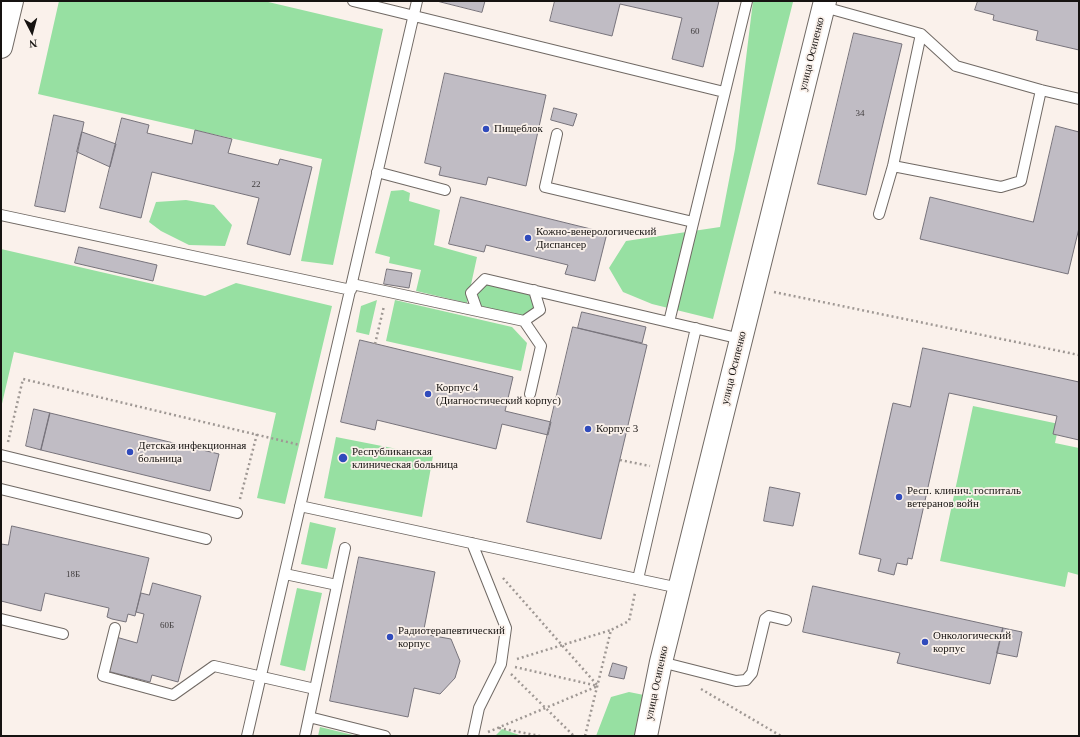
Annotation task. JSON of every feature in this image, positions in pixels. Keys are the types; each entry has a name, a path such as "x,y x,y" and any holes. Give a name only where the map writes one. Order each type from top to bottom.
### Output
{"street":[{"path":"1,48 12,1"},
{"name":"улица Осипенко","path":"646,736 661,662 824,4"}],"lane":[{"path":"353,1 724,92"},
{"path":"248,736 417,1"},
{"path":"669,322 747,1"},
{"path":"824,4 921,34 956,66 1079,99"},
{"path":"879,214 893,166 921,34"},
{"path":"893,166 1001,188 1021,181 1041,90"},
{"path":"557,134 545,187 693,222"},
{"path":"377,172 445,190"},
{"path":"1,215 351,287 387,292 477,310 524,322 541,346 530,394"},
{"path":"477,310 471,292 485,279 741,339"},
{"path":"524,322 540,310 534,290"},
{"path":"638,579 696,328"},
{"path":"3,456 237,514"},
{"path":"1,489 206,539"},
{"path":"300,506 679,588"},
{"path":"472,543 506,628 501,664 479,708 473,736"},
{"path":"305,736 345,548"},
{"path":"285,574 337,584"},
{"path":"661,662 736,681 746,680 752,673 765,619 769,616 786,620"},
{"path":"1,619 63,634"},
{"path":"115,628 103,676 173,695 214,666 315,689"},
{"path":"309,717 385,736"}],"path":[{"path":"754,288 1079,355"},
{"path":"375,344 387,292"},
{"path":"3,456 23,379 314,448"},
{"path":"237,514 257,434"},
{"path":"620,460 664,469"},
{"path":"502,577 598,686"},
{"path":"501,664 611,630 629,621 638,579"},
{"path":"585,736 611,630"},
{"path":"501,664 598,686"},
{"path":"501,664 574,736"},
{"path":"485,733 598,686"},
{"path":"699,688 781,736"},
{"path":"498,727 540,736"}],"green space":[{"path":"59,1 264,1 383,29 333,265 301,261 322,159 38,94"},
{"path":"753,1 793,2 713,319 652,304 623,292 609,268 626,241 720,227 735,149"},
{"path":"403,190 410,193 409,201 440,210 434,245 477,257 467,303 416,291 421,270 389,263 390,257 375,253 391,191"},
{"path":"186,200 214,205 232,225 225,246 189,245 161,231 149,222 156,202"},
{"path":"1,249 205,296 236,283 332,306 285,504 257,498 276,413 14,352 1,408"},
{"path":"485,279 534,290 540,310 524,321 477,310 471,293"},
{"path":"377,300 369,335 356,332 361,306"},
{"path":"395,300 512,327 527,343 521,371 386,341"},
{"path":"973,406 1059,424 1055,443 1079,448 1079,575 1068,572 1065,587 940,561"},
{"path":"336,437 433,456 422,517 324,498"},
{"path":"310,522 336,528 327,569 301,564"},
{"path":"297,588 322,593 305,671 280,665"},
{"path":"629,692 644,695 636,736 596,736 611,697"},
{"path":"320,727 357,736 318,736"},
{"path":"502,729 522,736 495,736"}],"building":[{"path":"437,1 485,1 482,12"},
{"path":"555,1 719,1 703,67 672,59 682,18 620,4 612,36 550,21"},
{"path":"978,1 1079,1 1079,50 1036,40 1038,31 993,20 994,15 975,10"},
{"path":"854,33 902,44 866,195 818,184"},
{"name":"Пищеблок","path":"445,73 546,95 526,186 488,177 486,185 439,175 441,167 425,163"},
{"path":"554,108 577,114 573,126 551,120"},
{"path":"54,115 84,122 65,212 35,206"},
{"path":"122,118 149,125 147,133 192,144 195,130 232,139 228,153 278,165 280,159 312,167 290,255 247,244 259,198 152,172 141,218 100,208"},
{"path":"1056,126 1079,132 1079,228 1068,274 920,239 930,197 1033,222"},
{"path":"82,132 116,144 110,167 77,152"},
{"name":"Кожно-венерологический Диспансер","path":"461,197 607,233 595,281 565,274 568,265 486,245 484,252 449,244"},
{"path":"79,247 157,265 153,281 75,263"},
{"path":"387,269 412,273 409,288 384,284"},
{"path":"582,312 646,327 642,343 578,328"},
{"name":"Корпус 3","path":"573,327 647,345 601,539 527,522"},
{"name":"Корпус 4 (Диагностический корпус)","path":"360,340 513,377 505,411 551,422 548,435 502,424 496,449 377,420 375,430 341,422"},
{"name":"Респ. клинич. госпиталь ветеранов войн","path":"923,348 1079,382 1079,440 1053,434 1057,416 949,393 912,559 908,558 907,565 897,563 894,575 878,571 881,559 859,554 893,403 910,407"},
{"path":"34,409 50,413 41,450 26,446"},
{"name":"Детская инфекционная больница","path":"50,413 219,454 210,491 41,450"},
{"path":"770,487 800,493 793,526 764,521"},
{"path":"12,526 149,558 135,616 128,614 126,622 112,619 107,617 109,608 45,593 41,611 1,601 1,544 8,545"},
{"name":"Радиотерапевтический корпус","path":"359,557 435,572 423,634 451,639 460,661 455,678 440,694 414,688 408,717 330,701"},
{"path":"153,583 201,596 178,682 152,675 150,682 107,671 116,637 137,643 144,614 136,612 141,593 149,595"},
{"name":"Онкологический корпус","path":"813,586 1003,628 990,684 897,663 900,653 803,632"},
{"path":"1003,628 1022,632 1017,657 997,653"},
{"path":"613,663 627,667 624,679 609,676"}],"place":[{"name":"Пищеблок","path":"486,129"},
{"name":"Кожно-венерологический Диспансер","path":"528,238"},
{"name":"Корпус 4 (Диагностический корпус)","path":"428,394"},
{"name":"Корпус 3","path":"588,429"},
{"name":"Детская инфекционная больница","path":"130,452"},
{"name":"Республиканская клиническая больница","path":"343,458"},
{"name":"Респ. клинич. госпиталь ветеранов войн","path":"899,497"},
{"name":"Радиотерапевтический корпус","path":"390,637"},
{"name":"Онкологический корпус","path":"925,642"}]}
